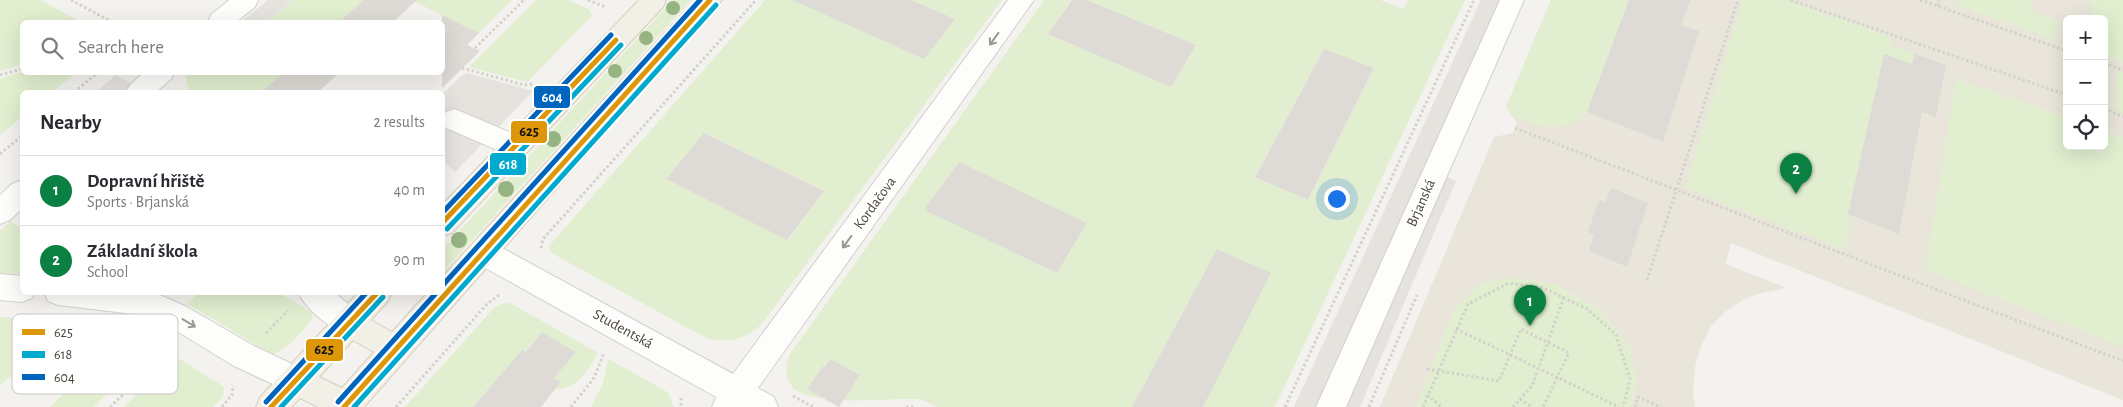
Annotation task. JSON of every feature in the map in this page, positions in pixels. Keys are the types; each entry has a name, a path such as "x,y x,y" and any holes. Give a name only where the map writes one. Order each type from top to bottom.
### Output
{"main road":[{"path":"445,221 654,0"},
{"path":"445,294 710,0"},
{"path":"271,407 375,295"},
{"path":"296,381 345,406 444,295"},
{"path":"350,323 395,349"}],"street":[{"path":"222,20 246,0"},
{"name":"Kordačova","path":"732,400 1022,0"},
{"name":"Brjanská","path":"1331,407 1512,0"},
{"path":"141,90 159,75"},
{"path":"455,120 516,147"},
{"path":"0,212 20,194"},
{"name":"Studentská","path":"483,252 732,400 763,407"},
{"path":"0,287 20,289"},
{"path":"84,295 144,302 176,314"},
{"path":"316,295 350,323"},
{"path":"178,315 244,356 296,381"}],"path":[{"path":"71,0 108,20"},
{"path":"475,48 524,0"},
{"path":"588,0 605,7"},
{"path":"600,13 612,0"},
{"path":"540,250 543,239 756,0"},
{"path":"1285,407 1474,0"},
{"path":"1647,280 1738,0"},
{"path":"1791,0 2063,94"},
{"path":"1920,0 2063,49"},
{"path":"1938,6 1939,0"},
{"path":"2108,64 2123,70"},
{"path":"462,68 524,85 536,81"},
{"path":"0,75 20,70"},
{"path":"76,90 94,75"},
{"path":"2108,110 2123,117"},
{"path":"1514,128 2123,361"},
{"path":"0,154 20,138"},
{"path":"1423,407 1468,304 1509,283 1544,288 1564,297 1587,309 1616,335 1630,379 1623,407"},
{"path":"1513,407 1532,386 1564,297"},
{"path":"396,407 487,304"},
{"path":"1456,329 1618,407"},
{"path":"1427,369 1499,381 1521,329 1569,353 1543,407"},
{"path":"571,407 594,378 606,348"},
{"path":"110,407 123,394"},
{"path":"1427,395 1442,407"},
{"path":"1635,407 1638,397 1661,407"},
{"path":"1520,399 1532,407"},
{"path":"906,407 915,407"}],"shaded area":[{"path":"268,0 293,0 269,20 243,20"},
{"path":"1481,0 1502,0 1319,407 1294,407"},
{"path":"1551,0 2123,0 2123,400 1731,243 1726,264 1787,288 1757,294 1743,300 1725,312 1711,326 1702,344 1695,367 1693,393 1695,407 1630,407 1637,381 1628,343 1597,308 1556,285 1455,308 1416,407 1380,407 1494,137 1513,133 1517,123 1506,107"},
{"path":"468,73 533,91 455,172 445,163 445,92 461,76"},
{"path":"116,75 133,84 126,90 97,90"},
{"path":"1435,172 1456,181 1360,407 1331,407"}],"green space":[{"path":"0,0 40,0 77,20 20,20 20,66 0,71"},
{"path":"293,0 364,0 341,20 269,20"},
{"path":"411,0 512,0 479,33"},
{"path":"536,0 569,0 590,10 592,16 527,82 469,67"},
{"path":"673,0 691,0 445,270 445,247"},
{"path":"765,0 817,0 810,8 924,59 955,19 911,0 1002,0 761,325 749,334 728,340 706,338 553,254 548,247","holes":["705,133 824,191 788,240 666,179"]},
{"path":"1044,0 1071,0 1048,34 1171,87 1196,45 1087,0 1380,0 1404,9 1408,0 1465,0 1275,407 1203,407 1270,274 1217,249 1132,407 936,407 918,399 844,400 860,375 830,360 825,367 822,367 807,389 824,398 821,398 807,395 794,389 788,381 786,373 790,354","holes":["1324,49 1374,69 1308,200 1255,176","958,163 1087,223 1057,273 925,210"]},
{"path":"1551,0 1629,0 1587,112 1569,124 1552,127 1533,124 1513,117 1506,107"},
{"path":"1743,0 1784,0 1892,37 1891,45 1915,54 1912,64 1884,54 1848,214 1850,224 1845,250 1685,188"},
{"path":"1957,0 2031,0 2030,11 2058,21 2056,40 1957,5"},
{"path":"2086,0 2123,0 2123,63 2108,57 2108,15 2091,15 2092,2"},
{"path":"2116,71 2123,74 2123,115 2114,108"},
{"path":"20,73 20,75 73,75 55,90 20,90 20,119 0,135 0,79"},
{"path":"186,75 282,75 264,90 189,90"},
{"path":"1956,79 2063,116 2063,150 2108,150 2108,132 2123,137 2123,347 1925,270"},
{"path":"11,221 20,228 20,274 0,273 0,231"},
{"path":"1517,277 1556,285 1597,308 1628,343 1637,381 1630,407 1416,407 1455,308 1482,283"},
{"path":"196,295 282,295 310,311 313,316 295,339 277,353 272,354 187,304"},
{"path":"504,303 512,304 598,353 582,377 571,385 556,389 554,378 576,352 542,332 473,407 405,407 494,308"},
{"path":"0,317 12,318 12,375 0,385"},
{"path":"178,358 224,387 223,397 213,407 124,407 137,394 178,394"},
{"path":"608,359 664,390 669,394 674,407 591,407 603,383"},
{"path":"63,394 107,394 94,407 50,407"}],"building":[{"path":"364,0 417,0 395,20 341,20"},
{"path":"792,0 911,0 955,19 924,59"},
{"path":"1072,0 1087,0 1196,45 1171,87 1048,34"},
{"path":"1629,0 1690,0 1681,25 1699,31 1663,142 1587,112"},
{"path":"442,15 479,33 467,45 480,51 442,88 442,75 445,75 445,20 442,20"},
{"path":"1324,49 1374,68 1308,200 1255,177"},
{"path":"1884,54 1912,64 1915,54 1946,65 1936,117 1922,112 1899,234 1848,214"},
{"path":"281,75 337,75 320,90 264,90"},
{"path":"704,133 824,191 787,240 666,179"},
{"path":"959,162 1087,223 1057,273 924,210"},
{"path":"1611,188 1648,203 1627,267 1589,251 1594,235 1588,232 1599,200 1605,203"},
{"path":"1217,249 1271,273 1203,407 1132,407"},
{"path":"542,332 576,352 554,378 561,382 541,407 473,407 522,350 525,352"},
{"path":"830,359 860,375 839,407 807,389"}],"transit line":[{"name":"604","path":"445,283 700,0"},
{"name":"625","path":"445,295 710,0"},
{"name":"618","path":"354,407 716,5"},
{"name":"604","path":"445,210 611,35"},
{"name":"625","path":"445,220 616,40"},
{"name":"618","path":"447,229 621,45"},
{"name":"604","path":"266,402 364,295"},
{"name":"625","path":"271,407 375,295"},
{"name":"604","path":"338,402 434,295"},
{"name":"625","path":"344,407 445,295"},
{"name":"618","path":"281,407 383,297"}],"place":[{"name":"Základní škola","path":"1796,194"},
{"name":"Dopravní hřiště","path":"1530,326"}]}
